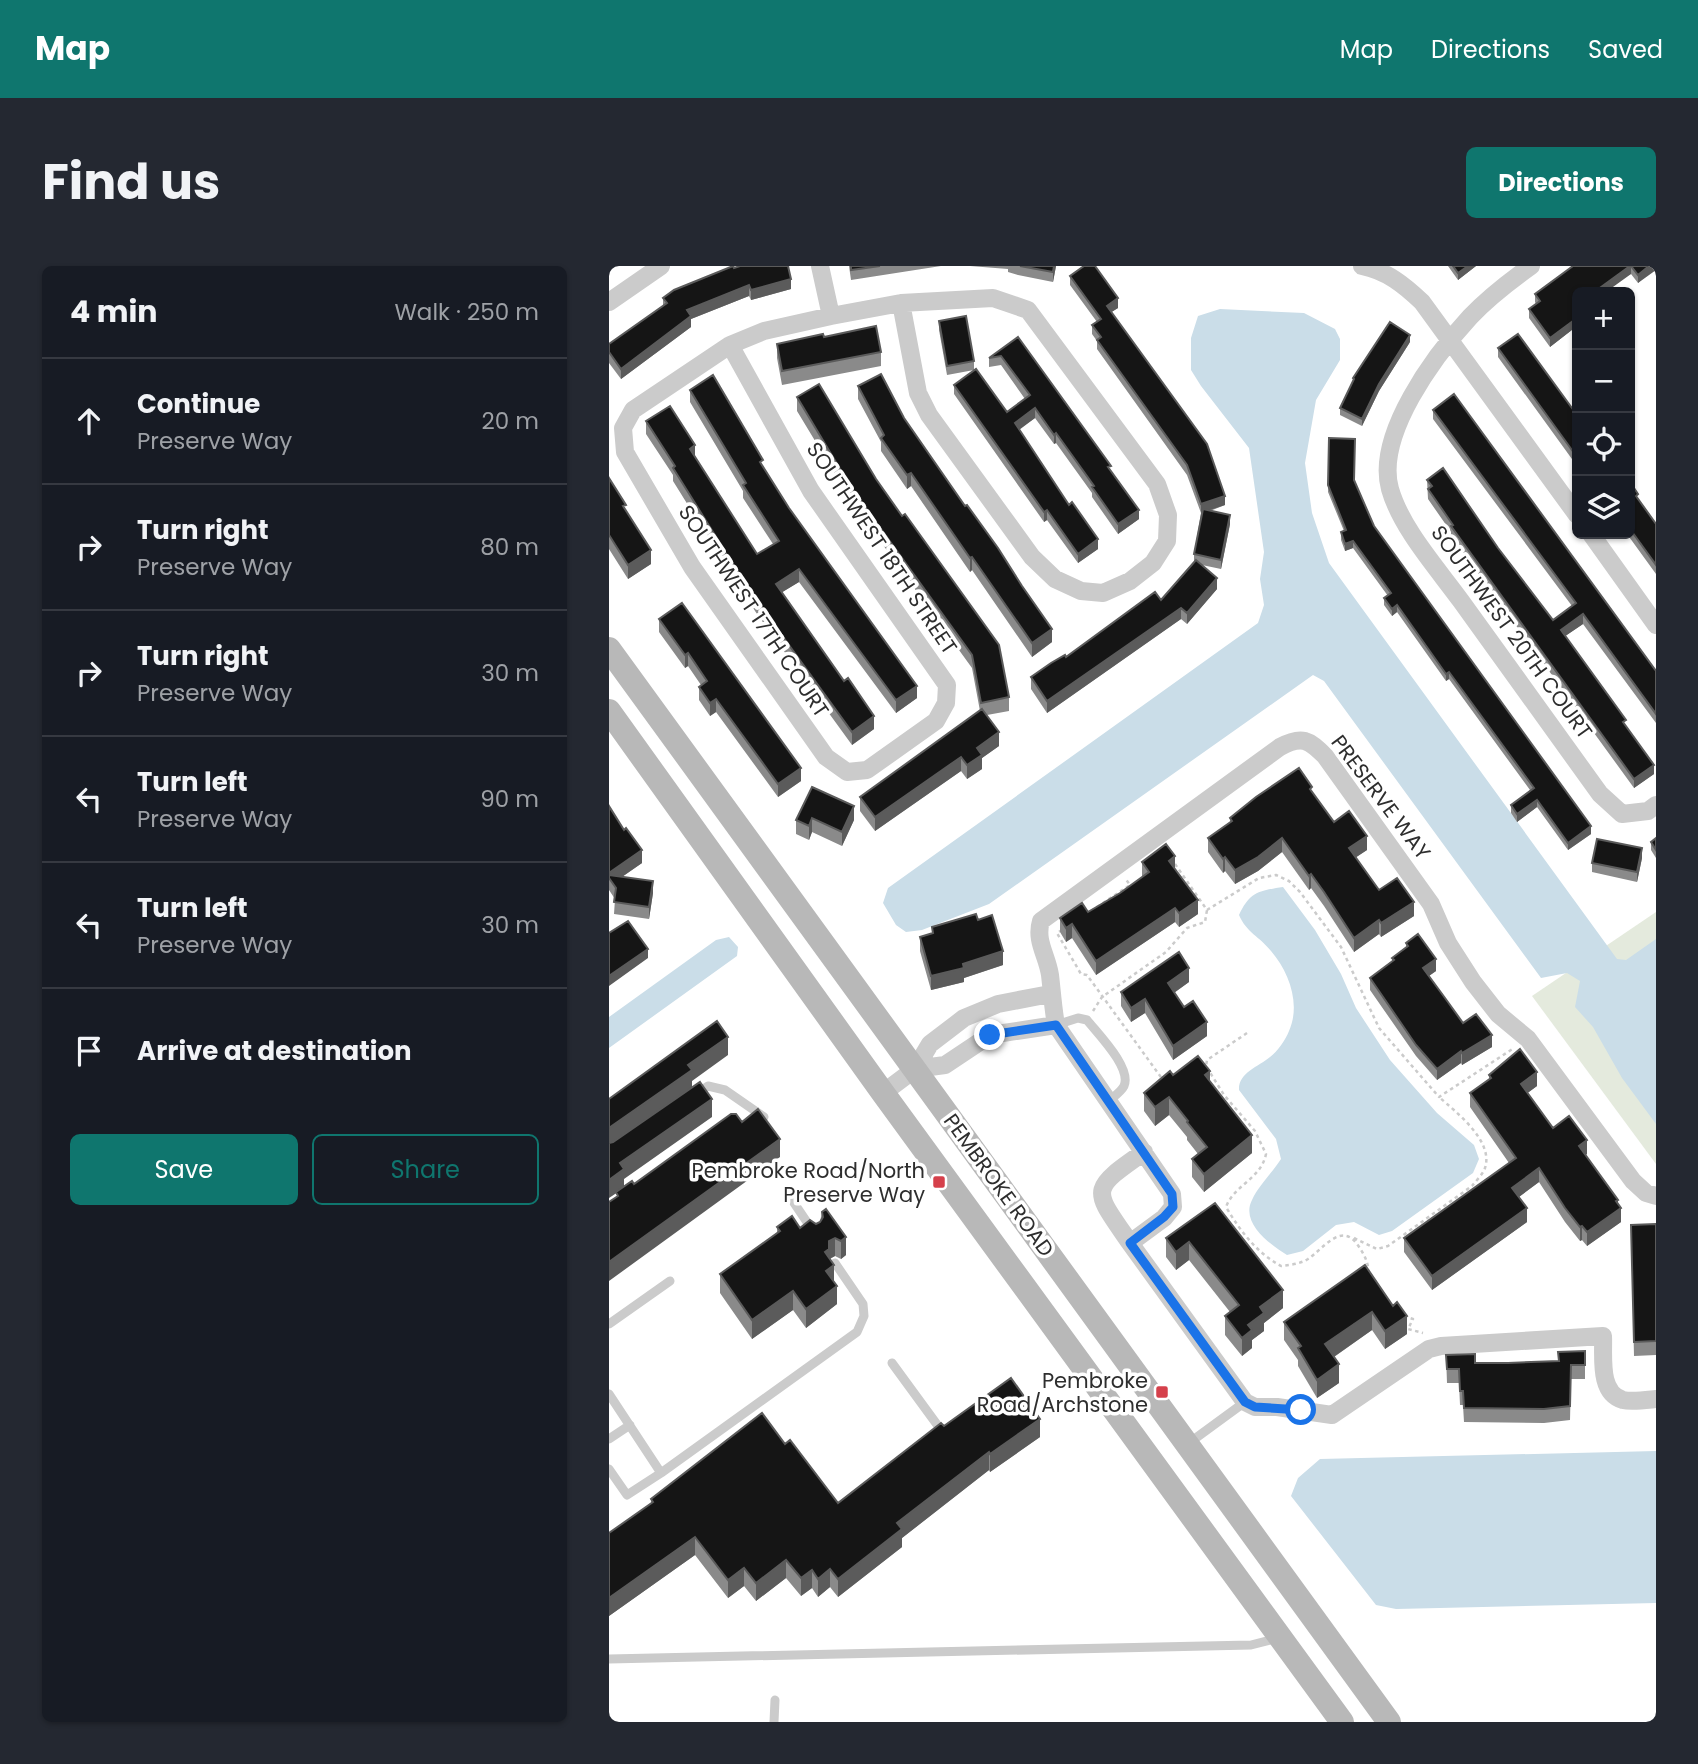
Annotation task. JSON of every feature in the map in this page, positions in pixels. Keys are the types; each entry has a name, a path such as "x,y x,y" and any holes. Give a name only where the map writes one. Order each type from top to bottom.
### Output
{"main road":[{"name":"PEMBROKE ROAD","path":"609,649 1389,1722"},
{"name":"PEMBROKE ROAD","path":"609,711 883,1093 1342,1722"},
{"path":"1280,1637 1312,1616"}],"street":[{"path":"820,266 831,316"},
{"path":"1362,266 1401,282 1422,302 1572,508"},
{"path":"1452,341 1471,316 1531,266"},
{"path":"609,302 653,268"},
{"path":"730,345 764,331 901,303 993,298 1028,310 1157,484 1168,515 1167,541 1153,563 1130,581 1103,593 1081,591 1055,579 1032,557 929,415 918,393 901,303"},
{"name":"SOUTHWEST 20TH COURT","path":"1452,341 1415,390 1396,427 1388,463 1390,488 1402,517 1600,794 1622,814 1647,811 1656,805"},
{"name":"SOUTHWEST 17TH COURT","path":"730,345 633,410 623,428 625,452 692,568 826,757 848,772"},
{"name":"SOUTHWEST 18TH STREET","path":"730,345 811,491 947,685 946,703 936,721 867,770 848,772"},
{"path":"1595,539 1656,625"},
{"name":"PRESERVE WAY","path":"1130,1243 1173,1207 1172,1194 1056,1025 1049,973 1038,933 1041,921 1280,747 1300,739 1313,743 1325,756 1431,904 1448,943 1473,982 1498,1014 1528,1039 1633,1181 1646,1193 1656,1196"},
{"path":"883,1093 915,1069 923,1053 945,1030 964,1018 998,1004 1050,993"},
{"path":"998,1004 1005,1032"},
{"path":"915,1069 946,1065 990,1035 1056,1025"},
{"path":"1144,1152 1109,1176 1101,1193 1104,1205 1245,1402 1255,1407 1277,1407 1332,1415 1429,1349 1603,1336 1606,1384 1613,1395 1624,1400 1656,1399"}],"lane":[{"path":"1056,1025 1078,1018 1087,1020 1121,1065 1126,1077 1123,1089 1108,1102"},
{"path":"685,1101 708,1086 725,1090 764,1117 746,1120"},
{"path":"788,1194 816,1235"},
{"path":"609,1469 628,1495 857,1332 864,1316 863,1304 835,1263"},
{"path":"609,1324 670,1281"},
{"path":"893,1363 941,1430"},
{"path":"609,1394 661,1472"},
{"path":"1187,1444 1245,1402"},
{"path":"609,1439 630,1425"},
{"path":"609,1660 1251,1645 1280,1637"},
{"path":"774,1722 775,1700"}],"path":[{"path":"1087,1020 1102,997 1166,952 1187,928 1205,922 1207,910 1156,837"},
{"path":"1088,912 1131,885 1114,866"},
{"path":"1207,910 1259,878 1276,875 1289,881 1341,947 1379,1028 1439,1097 1465,1119 1478,1136 1485,1150 1486,1166 1482,1173 1472,1186 1388,1246 1377,1249 1345,1234 1338,1235 1306,1261 1281,1266 1266,1258 1253,1246 1226,1207 1232,1195 1262,1168 1266,1154 1255,1131 1224,1096 1206,1066 1207,1060 1247,1032"},
{"path":"1067,926 1057,933 1081,974 1087,975 1165,1083"},
{"path":"1439,1097 1528,1039"},
{"path":"1351,1237 1366,1256 1369,1274"},
{"path":"1401,1315 1413,1319 1408,1329 1433,1336"}],"shaded area":[{"path":"1656,912 1656,1164 1532,996"}],"water":[{"path":"1220,309 1304,313 1335,329 1340,339 1340,360 1316,400 1305,463 1312,513 1329,563 1617,959 1626,960 1656,939 1656,1124 1622,1078 1593,1027 1575,1007 1580,981 1567,973 1541,978 1324,681 1313,675 989,904 922,930 906,932 896,925 883,903 888,888 1258,623 1264,605 1260,579 1264,552 1249,448 1191,370 1191,338 1198,316"},
{"path":"1283,887 1315,930 1341,974 1356,1008 1390,1060 1437,1113 1474,1145 1479,1159 1473,1173 1392,1231 1379,1235 1354,1222 1336,1225 1303,1251 1287,1255 1259,1232 1250,1217 1252,1200 1281,1159 1276,1139 1239,1090 1245,1075 1278,1049 1288,1034 1292,1021 1293,999 1288,978 1267,946 1245,926 1239,915 1251,897"},
{"path":"729,937 738,947 737,956 609,1048 609,1017 716,940"},
{"path":"1656,1451 1656,1603 1396,1609 1376,1605 1291,1496 1298,1478 1320,1459"}],"building":[{"path":"733,266 788,266 791,279 751,290 749,285 687,310 691,316 621,369 609,352 609,344 667,303 663,298 674,290"},
{"path":"851,266 880,266 851,270"},
{"path":"1020,266 1054,266 1053,272"},
{"path":"1084,266 1095,266 1118,298 1107,306 1207,444 1225,496 1201,504 1187,465 1097,340 1101,337 1092,325 1101,319 1070,276"},
{"path":"1453,266 1468,266 1458,273"},
{"path":"1573,266 1630,266 1601,287 1572,287 1572,322 1550,338 1529,309 1540,301 1535,294"},
{"path":"1631,266 1649,266 1638,275"},
{"path":"966,316 974,361 947,366 939,321"},
{"path":"1390,322 1410,335 1379,384 1362,419 1340,408 1353,378"},
{"path":"876,326 881,352 782,371 777,344"},
{"path":"1518,334 1572,408 1572,450 1498,348"},
{"path":"1018,337 1111,466 1108,467 1139,510 1118,524 1092,487 1094,486 1035,408 1015,423 1069,505 1072,502 1098,539 1078,554 1047,510 1044,512 954,385 976,369 1007,412 1030,395 1001,356 989,358"},
{"path":"881,374 904,418 965,506 967,505 998,548 1052,629 1032,643 911,473 907,475 881,438 884,435 858,386"},
{"path":"713,375 763,460 760,462 789,508 917,686 896,700 799,569 776,584 844,681 848,678 874,716 852,732 757,601 725,552 723,553 716,541 718,540 673,468 675,466 646,421 670,406 695,445 690,449 757,554 779,541 743,485 746,483 690,390"},
{"path":"819,384 876,479 902,516 905,514 999,645 1009,697 981,703 972,655 852,489 797,397"},
{"path":"1454,394 1656,671 1656,714 1583,614 1561,630 1626,720 1623,722 1654,765 1634,779 1451,526 1453,525 1428,489 1432,486 1427,480 1443,468 1498,548 1553,620 1576,603 1433,410"},
{"path":"1329,438 1355,439 1354,480 1374,526 1591,826 1568,843 1537,800 1517,814 1511,805 1534,788 1449,672 1446,674 1397,605 1392,609 1384,598 1391,593 1353,541 1345,544 1341,532 1346,530 1328,485"},
{"path":"609,478 651,550 628,565 609,535"},
{"path":"1635,490 1638,494 1636,496 1656,524 1656,565 1635,536"},
{"path":"1203,509 1230,515 1221,560 1194,554"},
{"path":"1196,560 1217,578 1187,613 1181,608 1047,701 1031,677 1065,655 1066,657 1155,592 1161,600"},
{"path":"682,603 801,768 778,784 716,699 710,703 699,687 707,681 688,653 685,655 659,619"},
{"path":"982,709 999,732 977,748 982,755 967,765 961,757 875,817 860,797"},
{"path":"1299,768 1312,787 1310,789 1334,822 1349,811 1367,836 1349,848 1379,890 1397,878 1414,902 1381,923 1379,920 1354,938 1324,892 1282,838 1258,857 1235,870 1208,838 1232,821 1230,818 1256,797"},
{"path":"812,787 854,806 842,832 812,818 809,826 796,820"},
{"path":"609,806 624,830 626,828 642,850 609,873"},
{"path":"1597,839 1642,848 1637,872 1592,863"},
{"path":"1166,844 1175,856 1169,861 1198,900 1179,913 1175,908 1096,961 1072,924 1066,928 1060,918 1082,903 1088,912 1120,893 1149,872 1142,862"},
{"path":"609,875 653,881 649,907 614,902 616,888"},
{"path":"976,914 978,920 992,915 1003,951 963,964 964,968 931,976 920,937 933,933 932,927"},
{"path":"628,921 648,949 609,976 609,933"},
{"path":"1418,934 1436,959 1423,968 1463,1023 1476,1014 1492,1035 1462,1053 1461,1051 1437,1069 1416,1045 1370,978 1394,960 1392,958"},
{"path":"1179,952 1189,968 1168,983 1184,1007 1193,1001 1207,1022 1173,1046 1145,999 1131,1008 1121,992"},
{"path":"717,1021 728,1037 688,1065 692,1070 609,1128 609,1099"},
{"path":"1520,1049 1537,1072 1521,1084 1553,1128 1569,1116 1587,1140 1579,1146 1621,1208 1587,1232 1565,1208 1539,1168 1512,1188 1527,1208 1432,1276 1404,1238 1516,1158 1470,1093 1491,1078 1489,1075"},
{"path":"1198,1056 1210,1071 1205,1075 1252,1135 1204,1174 1192,1159 1207,1147 1188,1121 1169,1097 1155,1107 1144,1093 1170,1071 1173,1075"},
{"path":"700,1082 712,1099 620,1163 624,1169 609,1180 609,1143"},
{"path":"758,1109 780,1139 609,1262 609,1202 618,1196 616,1192 632,1181 634,1184 731,1114 736,1114 742,1122"},
{"path":"1215,1203 1283,1290 1260,1307 1264,1313 1248,1325 1252,1330 1242,1338 1225,1316 1239,1305 1189,1242 1176,1252 1166,1238"},
{"path":"826,1209 846,1237 841,1241 835,1238 829,1241 829,1249 825,1252 834,1265 826,1271 837,1286 806,1309 793,1291 752,1320 720,1274 780,1231 777,1227 792,1216 800,1228 810,1220 816,1224 820,1222 822,1212"},
{"path":"1656,1224 1656,1341 1634,1342 1631,1225"},
{"path":"1365,1265 1393,1306 1397,1302 1407,1316 1385,1331 1372,1312 1325,1344 1339,1364 1317,1380 1298,1348 1301,1346 1284,1322"},
{"path":"1585,1351 1585,1365 1571,1365 1570,1406 1544,1409 1464,1408 1459,1369 1447,1369 1446,1355 1475,1354 1475,1363 1508,1363 1559,1361 1558,1352"},
{"path":"1011,1378 1040,1419 990,1454 989,1452 897,1523 902,1529 838,1579 830,1569 818,1579 812,1570 801,1578 786,1560 756,1583 744,1568 728,1580 695,1537 609,1598 609,1533 653,1502 651,1499 762,1413 785,1444 790,1440 838,1503 941,1423 944,1426"}],"place":[{"name":"Pembroke Road/North Preserve Way","path":"939,1182"},
{"name":"Pembroke Road/Archstone","path":"1162,1392"}],"route":[{"path":"990,1035 1056,1025 1172,1194 1173,1207 1130,1243 1245,1402 1255,1407 1301,1410"}]}
